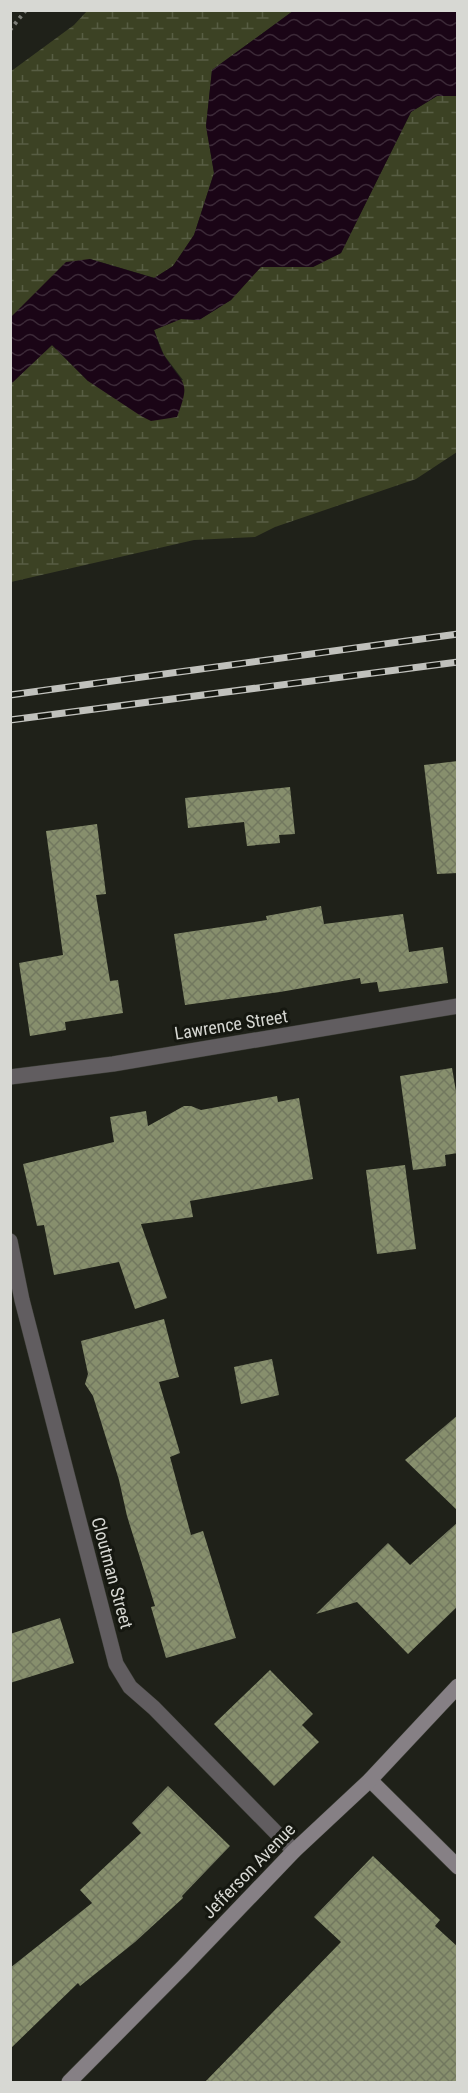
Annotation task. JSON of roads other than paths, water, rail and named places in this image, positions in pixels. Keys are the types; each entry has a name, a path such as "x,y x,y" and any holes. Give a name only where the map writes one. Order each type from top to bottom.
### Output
{"main road":[{"name":"Jefferson Avenue","path":"69,2082 294,1851 370,1780 458,1686"},
{"path":"370,1780 458,1867"}],"street":[{"name":"Lawrence Street","path":"10,1077 124,1062 458,1006"},
{"name":"Cloutman Street","path":"10,1241 22,1300 116,1664 130,1687 154,1708 294,1851"}],"water":[{"path":"293,11 457,11 457,96 437,96 411,112 341,253 313,267 261,267 231,300 199,320 181,319 154,330 163,354 183,384 184,396 177,417 151,421 141,416 88,381 52,345 11,384 11,317 66,262 90,259 154,278 173,266 194,235 214,173 206,126 212,70"}],"railway":[{"path":"10,695 458,634"},
{"path":"10,720 458,662"}]}
